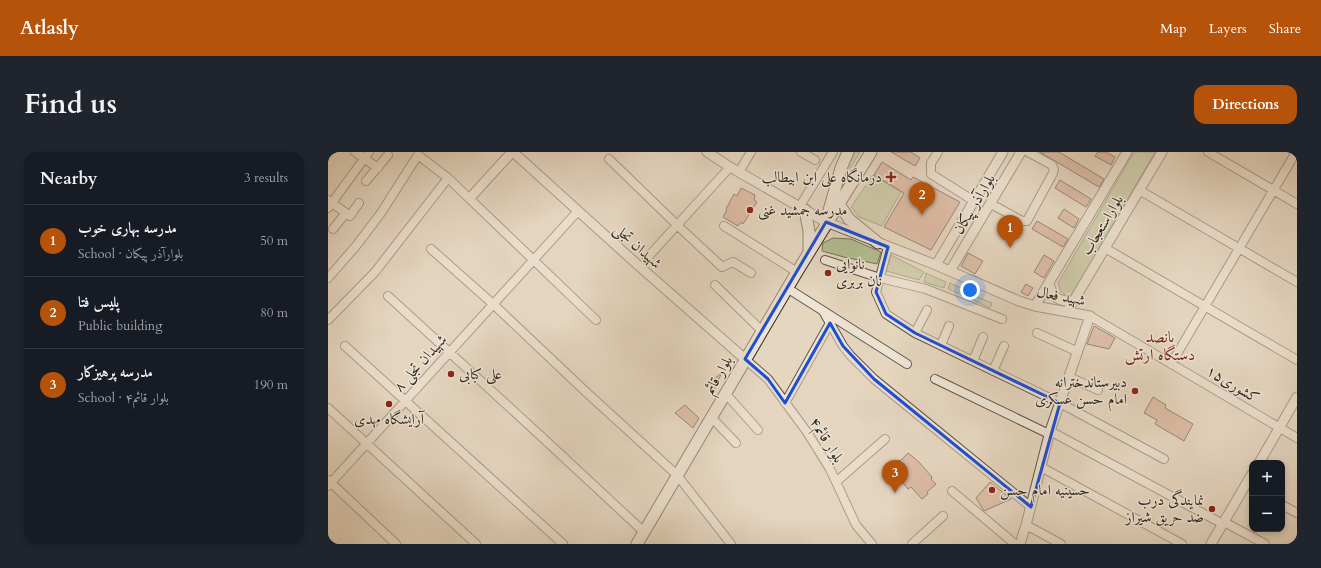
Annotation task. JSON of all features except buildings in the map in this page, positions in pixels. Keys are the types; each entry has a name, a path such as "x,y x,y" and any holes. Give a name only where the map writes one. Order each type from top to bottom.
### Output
{"main road":[{"name":"بلوار قائم","path":"826,222 840,168 848,152"},
{"name":"بلوار قائم","path":"640,540 796,272 871,152"},
{"path":"839,204 849,219 883,245"},
{"path":"802,208 809,231 808,252"}],"street":[{"path":"355,152 367,155 378,168"},
{"path":"470,198 513,152"},
{"name":"شهیدان تجلی","path":"513,152 745,359"},
{"name":"شهید فعال","path":"707,152 730,167 826,222 936,265 1020,301 1035,306 1090,316 1050,432 1020,544"},
{"path":"739,172 751,152"},
{"path":"801,152 815,160"},
{"path":"802,208 833,152"},
{"path":"938,152 931,163 932,174 974,201"},
{"name":"بلوارآذر پیکان","path":"950,271 1021,152"},
{"path":"991,204 1022,221 1027,220 1054,169 1052,166 1028,152"},
{"name":"بلواراستعجاب","path":"1035,306 1127,152"},
{"name":"بلواراستعجاب","path":"1067,312 1162,152"},
{"path":"1208,152 1297,204"},
{"path":"1171,364 1296,152"},
{"path":"348,214 329,203 367,155"},
{"path":"366,182 388,155"},
{"path":"328,278 381,214 418,155 448,178 470,198 596,320"},
{"path":"1000,156 1012,167"},
{"name":"بلوارآذر پیکان","path":"936,265 1000,156"},
{"path":"609,159 677,226 722,267 733,262 751,273"},
{"path":"647,258 730,167"},
{"path":"328,320 375,272 448,178"},
{"path":"1140,190 1297,282"},
{"path":"333,229 359,203"},
{"name":"شهیدان تجلی ۸","path":"329,483 367,444 405,400 578,211"},
{"path":"961,222 975,229"},
{"path":"724,226 796,272"},
{"path":"883,245 880,278 876,292 886,314 915,333 1060,403 1164,459"},
{"path":"1105,248 1297,360"},
{"path":"431,249 493,304 677,475 731,544"},
{"path":"825,260 880,278 926,289 1002,319"},
{"path":"1049,282 1051,291 1057,298 1065,301 1074,300"},
{"path":"715,285 762,331"},
{"path":"787,288 907,364"},
{"path":"388,296 544,438 640,540"},
{"path":"915,333 927,310"},
{"path":"824,311 843,346 850,355 874,378 1030,507"},
{"name":"کشوری۱۵","path":"1090,316 1297,438"},
{"path":"785,403 830,323"},
{"path":"941,345 949,326"},
{"path":"1037,333 1078,352"},
{"path":"973,361 983,337"},
{"path":"345,346 563,544"},
{"path":"993,371 1004,346"},
{"name":"بلوار قائم۴","path":"745,359 768,379 811,437 830,469 856,525 872,544"},
{"path":"1069,377 1098,390"},
{"path":"935,379 1050,432 1265,544"},
{"path":"725,393 758,430"},
{"path":"1260,460 1297,397"},
{"path":"328,408 476,544"},
{"path":"711,417 736,443"},
{"path":"836,482 885,439"},
{"path":"1041,467 1182,544"},
{"path":"329,483 396,544"},
{"path":"1211,544 1249,486"},
{"path":"952,491 1015,544"},
{"path":"1285,507 1297,513"},
{"path":"912,544 942,516"},
{"path":"1026,525 1060,544"}],"highlighted area":[{"path":"826,222 888,247 876,292 886,314 915,333 1060,403 1031,507 874,379 843,346 830,323 785,403 768,379 745,359"}],"green space":[{"path":"853,152 860,152 842,182 843,168"},
{"path":"1134,152 1155,152 1100,246 1086,273 1071,296 1065,295 1061,291 1058,283"},
{"path":"873,175 901,192 882,226 859,217 851,207"},
{"path":"833,238 851,239 881,252 877,264 822,251 823,243"},
{"path":"891,255 924,272 919,280 886,271"},
{"path":"926,273 946,282 944,288 924,282"},
{"path":"950,283 972,293 969,298 948,289"},
{"path":"975,296 992,303 990,308 973,300"}],"place":[{"name":"درمانگاه علی ابن ابیطالب","path":"891,177"},
{"name":"مدرسه جمشید غنی","path":"750,210"},
{"name":"پلیس فتا","path":"922,215"},
{"name":"مدرسه بهاری خوب","path":"1010,248"},
{"name":"نانوایی نان بربری","path":"828,273"},
{"name":"علی کبابی","path":"451,374"},
{"name":"دبیرستاندخترانه امام حسن عسکری","path":"1135,391"},
{"name":"آرایشگاه مهدی","path":"389,404"},
{"name":"حسینیه امام حسن","path":"992,490"},
{"name":"مدرسه پرهیزکار","path":"895,493"},
{"name":"نمایندگی درب ضد حریق شیراز","path":"1212,509"}],"district":[{"name":"پانصد دستگاه ارتش","path":"1160,345"}]}
